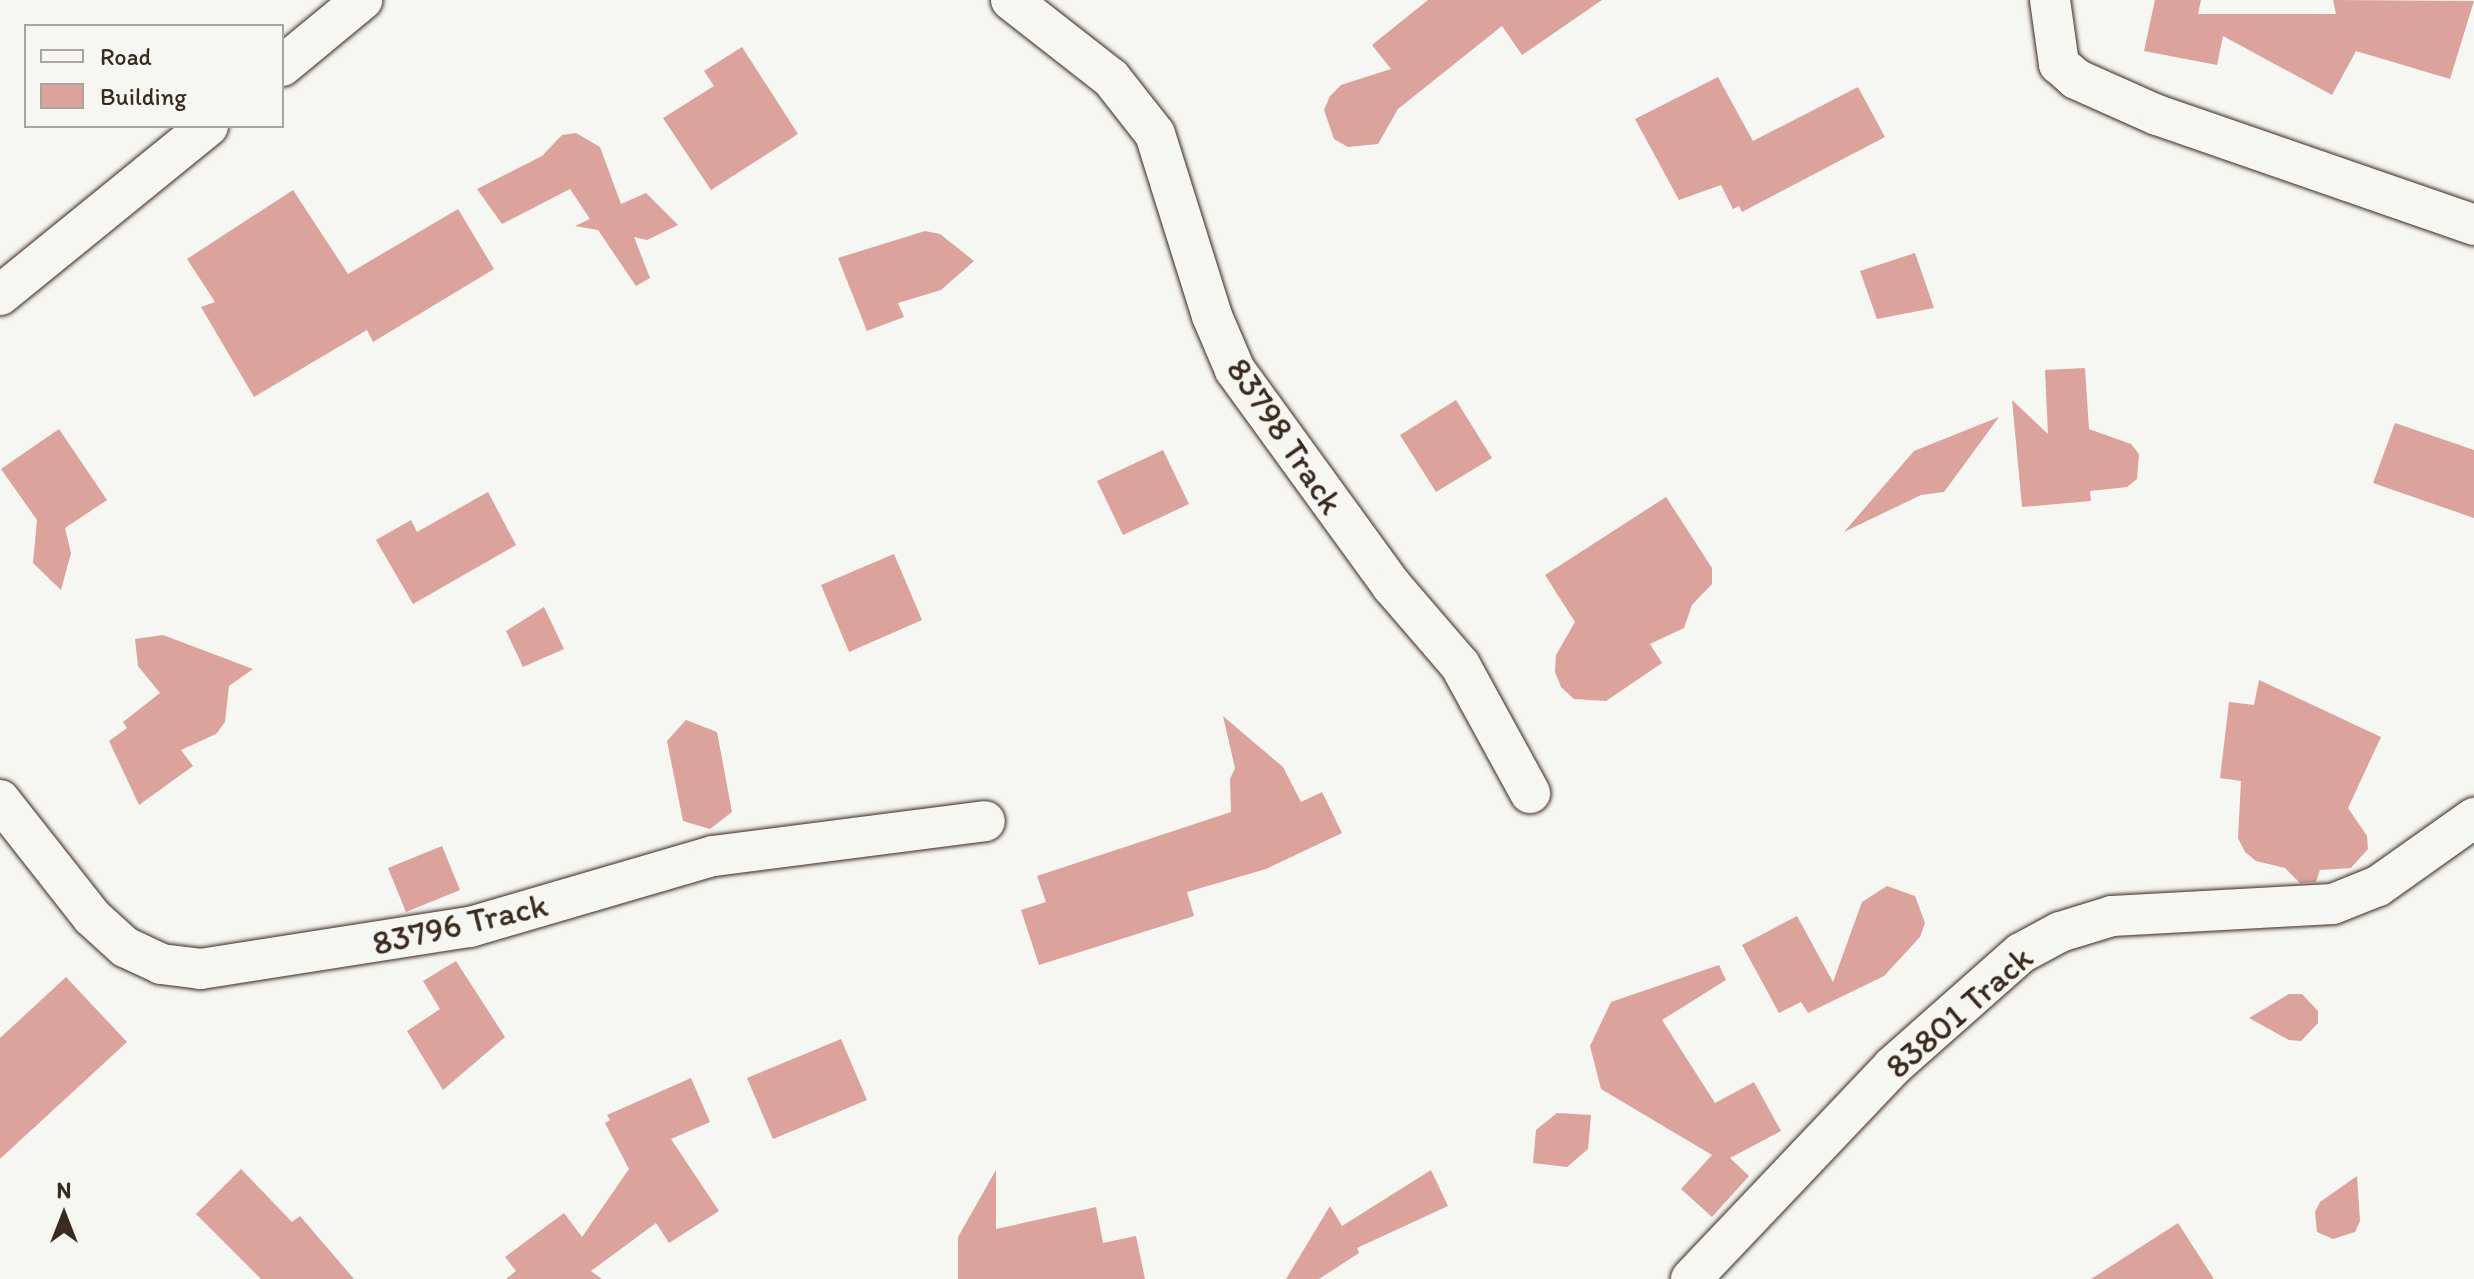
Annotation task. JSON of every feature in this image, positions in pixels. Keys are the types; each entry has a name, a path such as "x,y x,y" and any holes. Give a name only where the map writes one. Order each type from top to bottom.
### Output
{"street":[{"path":"284,64 362,0"},
{"name":"83798 Track","path":"1011,0 1111,78 1155,134 1212,316 1235,370 1392,586 1460,665 1530,793"},
{"path":"2050,0 2059,64 2076,79 2157,115 2474,225"},
{"path":"0,295 206,128"},
{"name":"83796 Track","path":"0,800 92,917 125,947 161,964 201,969 470,927 713,856 985,821"},
{"name":"83801 Track","path":"1691,1279 1892,1067 2021,953 2060,932 2112,916 2333,904 2378,886 2474,818"}],"building":[{"path":"1428,0 1602,0 1522,55 1502,26 1398,109 1378,144 1348,147 1334,139 1324,110 1330,96 1341,85 1391,69 1372,45"},
{"path":"2155,0 2201,0 2198,14 2336,14 2333,0 2474,1 2450,79 2356,51 2332,95 2223,36 2217,65 2144,51"},
{"path":"742,47 798,134 711,190 663,118 714,86 704,71"},
{"path":"1718,77 1753,141 1858,87 1885,137 1742,212 1739,206 1733,209 1721,185 1679,200 1635,119"},
{"path":"576,133 600,147 621,204 646,193 678,225 647,240 634,237 650,278 636,286 598,230 575,226 590,219 570,189 502,224 477,189 542,156 562,135"},
{"path":"293,190 348,274 458,209 494,269 373,342 367,330 254,397 201,307 215,302 187,259"},
{"path":"925,231 940,234 974,261 941,290 898,303 904,317 867,331 838,258"},
{"path":"1915,253 1934,308 1877,319 1860,271"},
{"path":"2085,368 2089,429 2131,444 2139,454 2137,479 2127,487 2090,491 2091,501 2022,507 2012,400 2048,434 2045,370"},
{"path":"1456,400 1492,458 1436,492 1400,435"},
{"path":"1999,417 1944,492 1921,495 1844,532 1914,451"},
{"path":"2395,423 2474,450 2474,518 2373,483"},
{"path":"59,429 107,500 65,528 71,553 61,590 33,563 37,520 1,469"},
{"path":"1163,450 1189,504 1123,535 1097,481"},
{"path":"488,492 516,545 413,604 376,540 411,520 417,532"},
{"path":"1666,497 1712,568 1712,584 1692,605 1684,628 1650,644 1662,663 1606,701 1574,699 1561,687 1555,672 1556,655 1575,622 1545,575"},
{"path":"894,554 922,620 849,652 821,585"},
{"path":"544,607 564,649 523,667 506,631"},
{"path":"163,635 253,669 229,686 225,722 216,734 181,750 193,766 139,805 109,741 127,728 123,722 160,693 138,666 135,639"},
{"path":"2259,680 2381,737 2348,808 2367,836 2368,849 2351,868 2320,870 2316,882 2300,883 2285,868 2256,861 2245,852 2238,838 2241,781 2220,778 2229,702 2254,705"},
{"path":"1223,716 1283,767 1301,802 1322,792 1342,833 1266,869 1187,892 1194,916 1039,965 1021,910 1046,902 1037,876 1231,812 1230,779 1235,768"},
{"path":"686,720 717,732 732,812 710,829 683,821 667,741"},
{"path":"442,846 460,890 406,912 388,868"},
{"path":"1887,886 1915,896 1925,923 1920,937 1884,976 1808,1013 1801,1002 1779,1013 1742,945 1797,916 1833,982 1862,902"},
{"path":"456,961 505,1037 443,1090 407,1031 440,1009 423,981"},
{"path":"1719,965 1726,980 1662,1020 1715,1103 1754,1082 1781,1131 1730,1158 1749,1176 1712,1217 1681,1189 1712,1155 1601,1089 1590,1046 1611,1002"},
{"path":"66,977 127,1042 0,1159 0,1038"},
{"path":"2289,994 2302,994 2318,1011 2318,1023 2301,1041 2289,1040 2249,1018"},
{"path":"841,1039 867,1100 773,1139 747,1078"},
{"path":"691,1078 710,1122 671,1139 719,1211 669,1243 656,1223 591,1271 602,1279 506,1279 516,1271 505,1257 564,1213 582,1237 629,1169 605,1123 610,1120 607,1115"},
{"path":"1557,1113 1591,1115 1588,1149 1567,1167 1533,1163 1536,1130"},
{"path":"241,1169 292,1222 300,1216 354,1279 261,1279 196,1214"},
{"path":"996,1170 996,1229 1096,1207 1103,1243 1136,1236 1145,1279 958,1279 958,1237"},
{"path":"1431,1170 1448,1206 1357,1248 1359,1253 1319,1279 1286,1279 1330,1206 1342,1226"},
{"path":"2357,1176 2360,1221 2355,1232 2333,1239 2317,1232 2315,1212 2320,1202"},
{"path":"2178,1223 2214,1279 2091,1279"}]}
